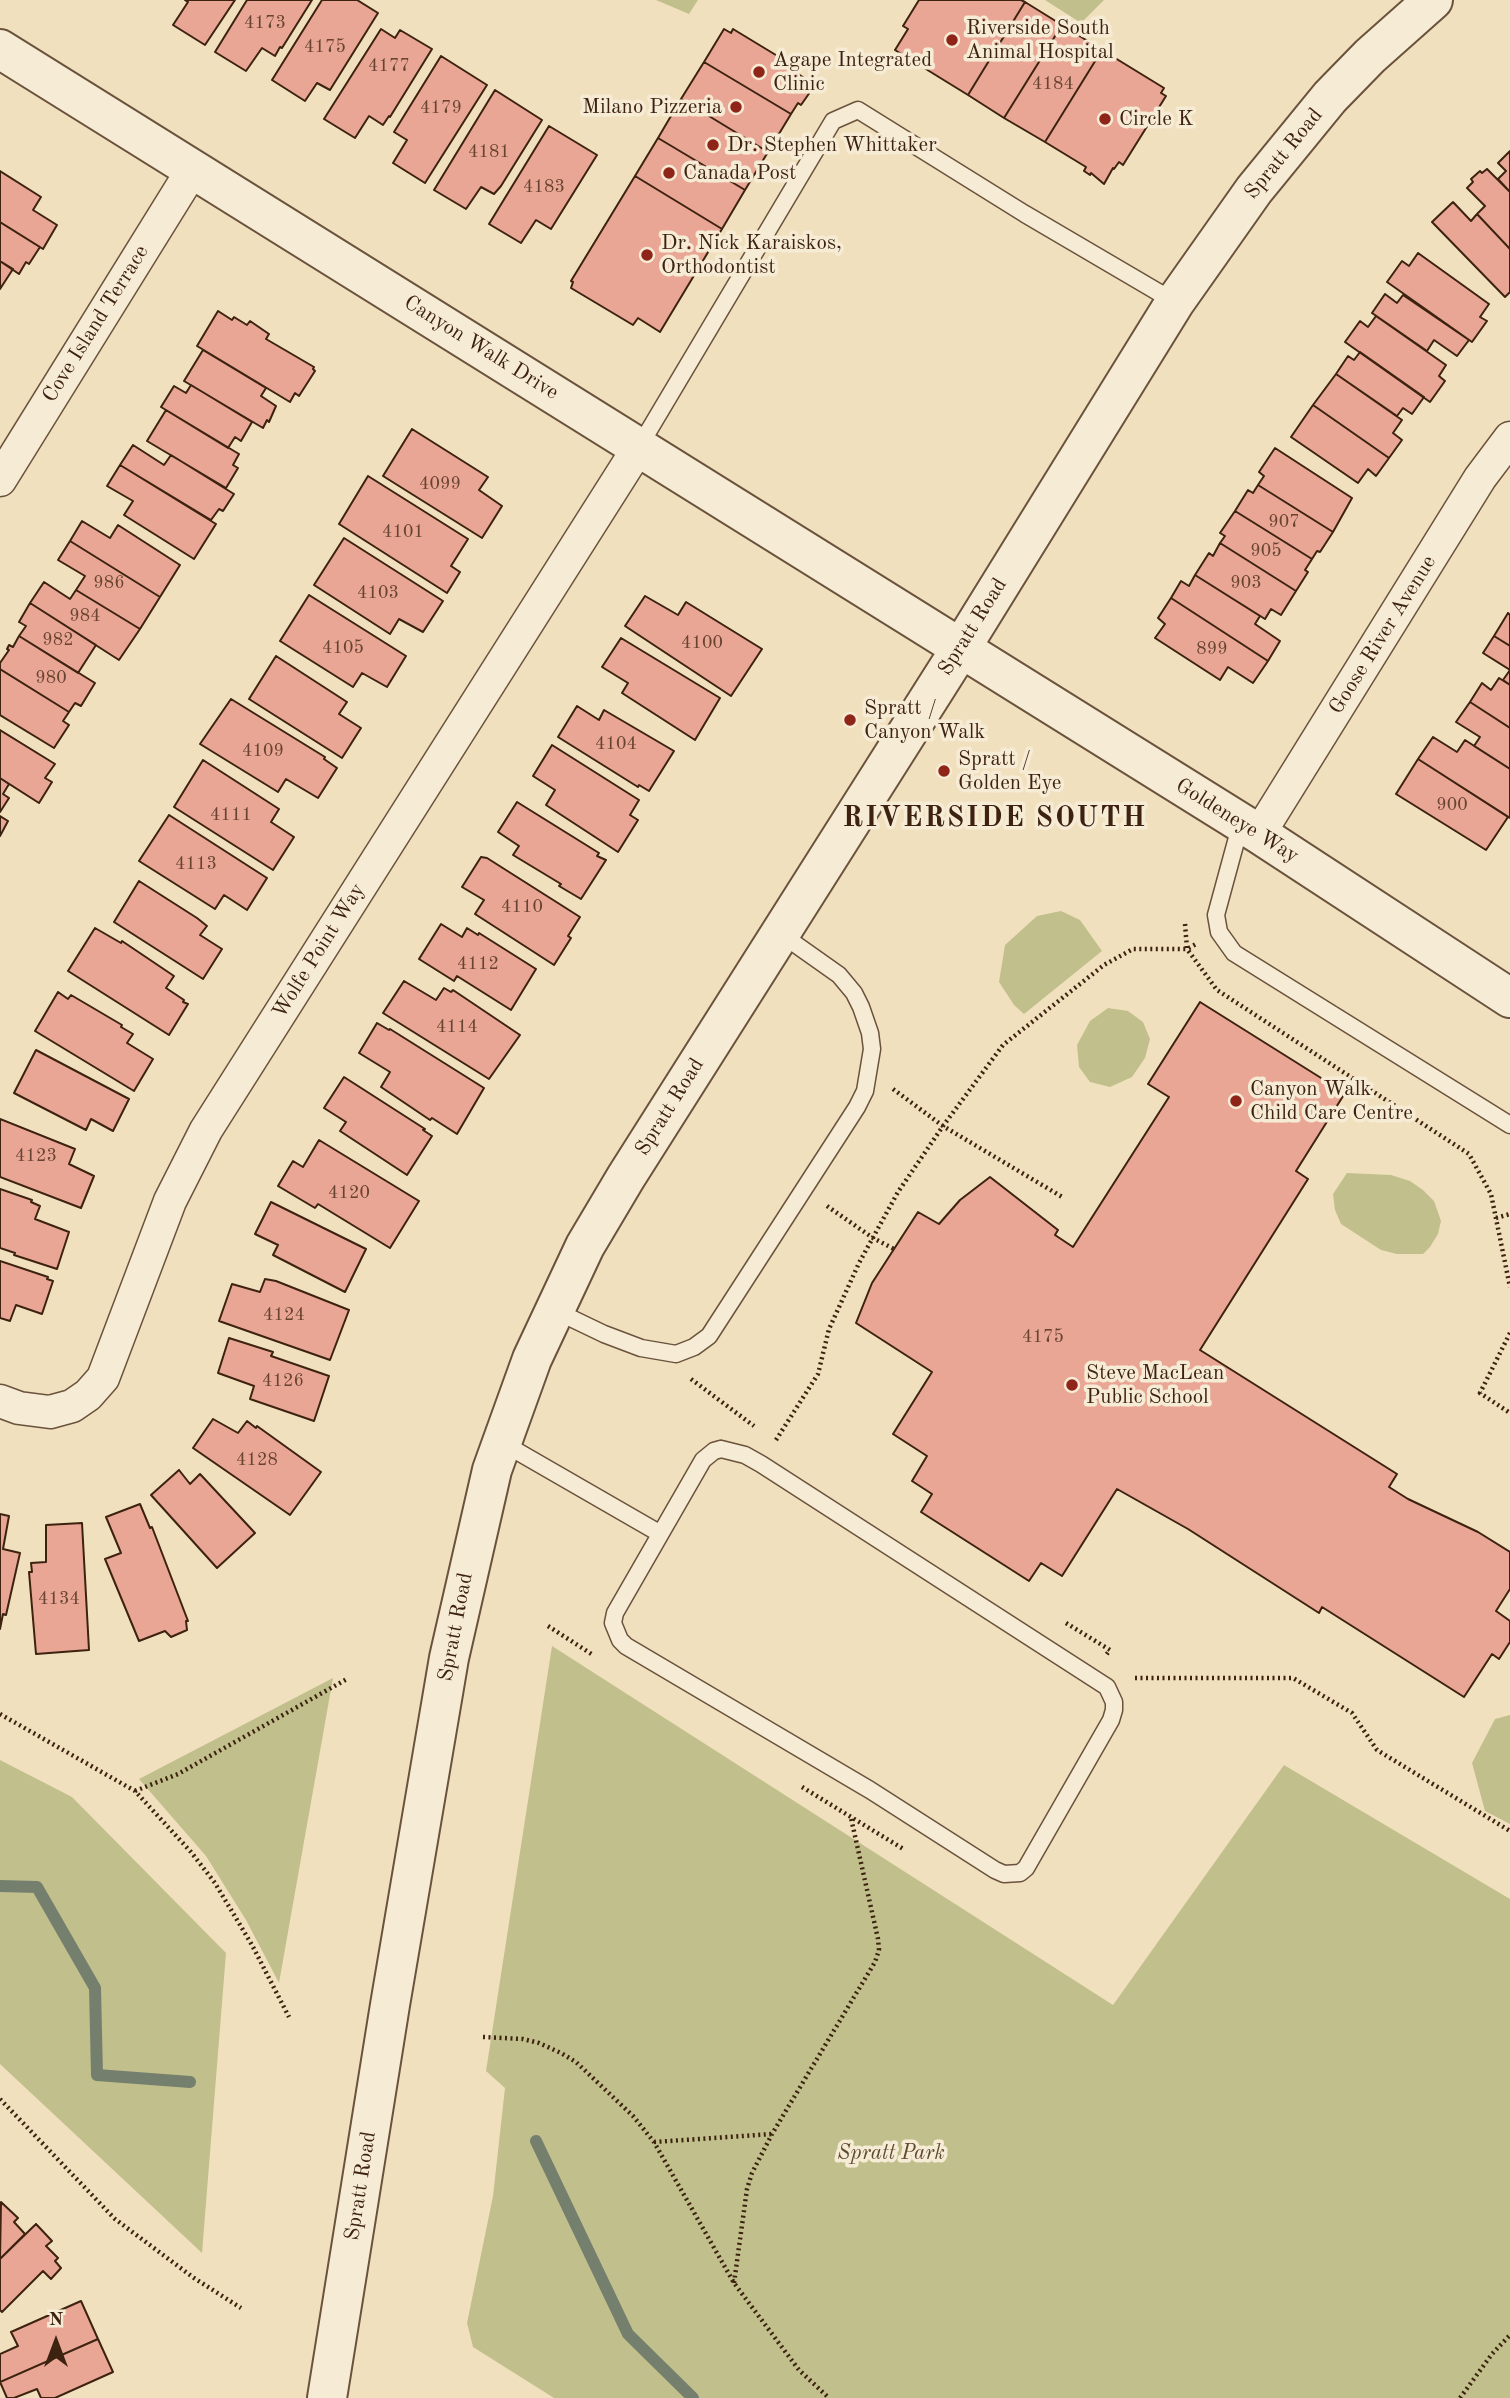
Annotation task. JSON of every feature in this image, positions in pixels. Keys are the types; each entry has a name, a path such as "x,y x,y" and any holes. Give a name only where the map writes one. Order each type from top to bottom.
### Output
{"street":[{"name":"Spratt Road","path":"327,2398 447,1671 478,1524 501,1442 532,1359 554,1310 585,1246 626,1177 961,648 1175,302 1254,190 1330,97 1370,56 1433,0"},
{"name":"Canyon Walk Drive","path":"0,49 961,648"},
{"name":"Cove Island Terrace","path":"0,480 193,169"},
{"name":"Goose River Avenue","path":"1250,828 1480,478 1510,438"},
{"name":"Wolfe Point Way","path":"0,1401 19,1408 50,1412 72,1406 88,1395 103,1378 170,1201 206,1130 639,447"},
{"name":"Goldeneye Way","path":"961,648 1250,828 1510,998"}],"lane":[{"path":"639,447 833,121 858,110 1025,214 1175,302"},
{"path":"1250,828 1216,915 1219,932 1234,953 1510,1125"},
{"path":"554,1310 641,1348 676,1354 694,1347 709,1336 857,1107 870,1072 872,1049 870,1033 854,993 839,975 779,933"},
{"path":"501,1442 659,1533"},
{"path":"721,1448 761,1464 1107,1687 1114,1702 1114,1710 1026,1868 1020,1873 1004,1874 995,1870 870,1790 620,1640 613,1623 615,1613 703,1460 721,1448"}],"path":[{"path":"761,1464 818,1374 829,1329 898,1192 1003,1045 1104,965 1133,949 1187,948 1219,932"},
{"path":"1252,1013 1469,1154 1491,1194 1510,1287"},
{"path":"870,1072 943,1126 1064,1198"},
{"path":"804,1189 873,1238 894,1249"},
{"path":"1496,1218 1510,1214"},
{"path":"1510,1334 1480,1393 1510,1413"},
{"path":"1092,1677 1293,1678 1352,1713 1377,1750 1510,1831"},
{"path":"135,1791 178,1773 347,1679"},
{"path":"0,1714 135,1791 191,1852 215,1883 252,1945 289,2017"},
{"path":"734,2283 747,2189 752,2173 772,2134 876,1962 878,1939 851,1818 870,1790"},
{"path":"483,2037 523,2039 539,2043 576,2062 633,2116 654,2142 734,2283 799,2370 829,2398"},
{"path":"0,2099 116,2219 241,2308"},
{"path":"654,2142 772,2134"},
{"path":"1460,2398 1492,2354 1510,2335"}],"green space":[{"path":"656,0 698,0 689,14"},
{"path":"1045,0 1104,0 1081,23"},
{"path":"1061,911 1080,920 1102,951 1024,1014 1014,1005 999,982 1005,945 1037,916"},
{"path":"1108,1008 1128,1011 1143,1022 1150,1039 1145,1058 1132,1077 1110,1087 1090,1082 1079,1067 1077,1045 1090,1021"},
{"path":"1347,1173 1391,1175 1410,1181 1423,1190 1434,1201 1441,1221 1438,1234 1430,1247 1423,1254 1397,1254 1381,1250 1341,1224 1335,1210 1333,1194"},
{"name":"Spratt Park","path":"552,1646 1113,2005 1284,1765 1510,1899 1510,2398 554,2398 473,2347 467,2323 493,2196 505,2088 486,2071"},
{"path":"333,1678 279,1983 246,1920 206,1856 139,1779"},
{"path":"1510,1715 1510,1824 1485,1811 1472,1763 1495,1719"},
{"path":"0,1760 72,1797 226,1953 202,2253 0,2064"}],"building":[{"path":"185,0 235,0 205,45 173,25 188,2"},
{"path":"247,0 312,0 275,56 262,48 246,71 215,52"},
{"path":"322,0 357,0 378,13 330,90 317,83 305,101 272,80"},
{"name":"Riverside South Animal Hospital","path":"919,0 1025,2 968,95 895,50 908,29 903,26"},
{"path":"1025,2 1062,25 1004,118 968,95"},
{"path":"1062,25 1102,50 1045,142 1004,118"},
{"path":"381,29 395,38 400,30 432,49 390,117 383,125 369,116 355,138 324,119"},
{"name":"Agape Integrated Clinic","path":"724,29 731,33 733,29 794,66 792,70 815,85 791,114 704,62"},
{"name":"Circle K","path":"1102,50 1164,88 1161,93 1166,96 1123,165 1119,162 1113,168 1104,184 1091,173 1090,175 1084,171 1086,167 1045,142"},
{"path":"441,56 487,85 425,183 393,163 407,140 394,132"},
{"name":"Milano Pizzeria","path":"704,62 791,114 768,152 681,99"},
{"path":"495,90 542,120 501,186 494,194 481,187 466,209 434,190"},
{"name":"Dr. Stephen Whittaker","path":"681,99 768,152 745,190 658,138"},
{"path":"549,126 597,155 551,229 536,220 521,243 489,224"},
{"path":"658,138 745,190 722,229 635,176"},
{"path":"1510,151 1510,192 1498,179 1506,171 1498,163"},
{"path":"1487,169 1510,192 1510,249 1477,214 1485,206 1467,188 1473,182 1471,179"},
{"path":"0,171 41,197 33,210 57,225 43,249 0,222"},
{"name":"Dr. Nick Karaiskos, Orthodontist","path":"635,176 722,229 660,332 638,318 633,325 571,288 571,281"},
{"path":"1453,202 1471,221 1477,214 1510,249 1510,292 1505,297 1432,222"},
{"path":"0,222 40,247 19,274 0,261"},
{"path":"1418,253 1489,304 1480,317 1487,321 1472,342 1387,282 1402,261 1409,266"},
{"path":"0,261 13,269 0,289"},
{"path":"1385,294 1397,303 1403,295 1469,340 1457,356 1434,340 1427,351 1372,313"},
{"path":"218,311 247,325 250,321 269,334 266,339 314,367 315,371 299,396 295,393 290,402 197,346"},
{"path":"1376,316 1446,365 1439,376 1445,381 1430,402 1345,342 1360,321 1368,327"},
{"path":"203,350 266,388 261,396 276,406 269,422 267,420 263,428 184,381"},
{"path":"1360,352 1424,397 1412,414 1403,408 1397,416 1336,374 1348,356 1354,360"},
{"path":"1336,374 1402,420 1393,433 1402,440 1389,458 1313,405"},
{"path":"191,385 252,422 241,441 235,437 228,448 161,407 174,386 186,393"},
{"path":"1313,405 1389,458 1376,476 1368,469 1358,483 1291,437"},
{"path":"166,410 239,454 233,465 238,468 226,488 147,441"},
{"path":"412,429 488,477 479,490 502,506 482,538 383,476"},
{"path":"133,445 164,465 171,455 234,494 223,511 219,509 211,520 120,465"},
{"path":"1275,448 1352,498 1333,532 1258,485 1264,476 1259,472"},
{"path":"120,465 216,524 194,559 124,515 133,501 107,486"},
{"path":"368,476 468,539 451,566 460,572 447,593 339,524"},
{"path":"1258,485 1333,532 1312,559 1235,511 1248,490 1253,493"},
{"path":"1235,511 1312,559 1305,570 1308,572 1296,591 1220,543 1225,536 1220,533"},
{"path":"82,521 110,538 118,525 180,565 160,597 70,541"},
{"path":"344,538 443,601 423,632 399,619 390,634 314,585"},
{"path":"70,541 160,597 140,629 76,590 85,576 58,560"},
{"path":"1220,543 1296,591 1281,615 1271,609 1265,619 1195,575 1209,553 1213,556"},
{"path":"1195,575 1260,616 1255,624 1280,641 1268,661 1171,598 1181,581 1189,586"},
{"path":"44,582 70,599 76,590 140,629 119,660 30,603"},
{"path":"309,595 406,656 387,687 362,673 353,687 280,641"},
{"path":"645,596 678,615 686,602 762,649 731,696 625,626"},
{"path":"1171,598 1268,661 1253,683 1228,667 1220,680 1155,638 1165,624 1158,618"},
{"path":"30,603 96,645 78,673 19,636 26,626 19,622"},
{"path":"1508,613 1510,615 1510,646 1494,636"},
{"path":"19,636 95,683 81,706 75,703 69,712 0,669 0,663 9,650 9,645 13,647"},
{"path":"1494,636 1510,646 1510,670 1483,653"},
{"path":"621,638 720,698 695,740 622,693 628,683 602,667"},
{"path":"276,656 347,702 339,714 361,728 342,758 249,699"},
{"path":"0,669 69,712 63,721 69,725 54,748 0,715"},
{"path":"1510,670 1510,685 1503,680"},
{"path":"1499,678 1510,685 1510,728 1470,702 1482,683 1491,690"},
{"path":"231,699 325,757 324,759 337,768 318,798 286,779 278,792 200,744"},
{"path":"1470,702 1510,728 1510,769 1474,746 1480,737 1456,722"},
{"path":"577,706 599,720 604,710 674,751 649,791 639,785 638,787 558,737"},
{"path":"0,730 55,764 45,778 52,782 39,803 0,778"},
{"path":"1433,737 1457,752 1465,740 1510,769 1510,818 1418,759"},
{"path":"552,745 639,800 630,815 638,820 618,852 546,805 555,790 533,776"},
{"path":"1418,759 1508,817 1486,850 1396,794"},
{"path":"203,760 279,809 271,822 294,837 273,870 174,807"},
{"path":"0,778 9,784 3,794 9,798 0,812"},
{"path":"517,802 606,860 581,899 513,855 519,846 498,832"},
{"path":"169,815 267,878 247,910 224,895 215,909 139,861"},
{"path":"0,816 8,821 0,836"},
{"path":"481,857 487,858 580,917 554,965 475,914 484,900 462,887"},
{"path":"139,881 207,926 200,935 222,949 203,979 114,922"},
{"path":"441,924 462,937 467,928 478,935 479,933 536,969 511,1010 457,976 454,981 419,959"},
{"path":"95,928 121,943 122,941 174,976 166,988 188,1004 169,1035 68,971"},
{"path":"404,981 436,1000 444,988 451,992 453,990 520,1035 489,1079 383,1013"},
{"path":"58,992 68,999 71,995 122,1025 121,1027 133,1034 127,1043 153,1059 134,1091 35,1031"},
{"path":"1200,1002 1345,1093 1296,1171 1308,1179 1200,1350 1397,1474 1389,1487 1408,1499 1478,1532 1510,1552 1510,1589 1496,1611 1510,1621 1510,1642 1499,1659 1492,1654 1464,1697 1322,1607 1319,1613 1188,1529 1117,1489 1062,1576 1041,1563 1029,1581 921,1512 932,1494 912,1481 927,1456 893,1434 932,1372 856,1323 872,1283 918,1212 939,1224 960,1200 990,1177 1058,1230 1055,1235 1073,1247 1169,1097 1148,1084"},
{"path":"377,1023 484,1088 457,1134 432,1118 430,1120 381,1087 390,1072 359,1053"},
{"path":"36,1050 129,1099 113,1131 91,1119 86,1130 14,1093"},
{"path":"344,1077 432,1136 407,1175 340,1131 346,1122 324,1108"},
{"path":"0,1119 75,1149 69,1164 94,1176 81,1208 0,1177"},
{"path":"319,1140 419,1201 390,1248 318,1204 315,1208 278,1186 293,1161 303,1167"},
{"path":"0,1189 32,1200 31,1202 40,1206 35,1219 69,1232 57,1269 0,1248"},
{"path":"271,1202 366,1249 345,1292 273,1255 278,1245 255,1234"},
{"path":"0,1261 53,1281 42,1314 16,1305 10,1321 0,1318"},
{"path":"265,1279 349,1310 330,1360 219,1321 232,1284 260,1292"},
{"path":"229,1338 273,1352 271,1356 329,1376 314,1421 250,1399 254,1386 218,1373"},
{"path":"213,1419 238,1433 247,1421 321,1472 290,1515 193,1448"},
{"path":"179,1470 190,1484 200,1474 255,1533 217,1568 151,1495"},
{"path":"140,1504 150,1528 152,1527 188,1621 187,1630 171,1637 165,1631 139,1641 105,1559 121,1553 106,1517"},
{"path":"0,1514 9,1516 3,1549 20,1553 6,1615 3,1614 0,1629"},
{"path":"82,1523 89,1650 36,1654 29,1572 32,1572 31,1563 46,1562 46,1525"},
{"path":"1,2202 18,2218 14,2222 25,2234 0,2259"},
{"path":"36,2224 52,2241 46,2246 58,2258 55,2261 61,2268 51,2279 43,2271 2,2312 0,2259"},
{"path":"81,2301 98,2339 0,2382 0,2354 18,2346 11,2332"},
{"path":"98,2339 113,2372 55,2398 41,2398 37,2389 7,2398 0,2382"}],"waterway":[{"path":"0,1886 37,1887 95,1988 97,2075 190,2082"},
{"path":"536,2141 628,2334 693,2398"}],"place":[{"name":"Riverside South Animal Hospital","path":"952,40"},
{"name":"Agape Integrated Clinic","path":"759,72"},
{"name":"Milano Pizzeria","path":"736,107"},
{"name":"Circle K","path":"1105,119"},
{"name":"Dr. Stephen Whittaker","path":"713,145"},
{"name":"Canada Post","path":"669,173"},
{"name":"Dr. Nick Karaiskos, Orthodontist","path":"647,255"},
{"name":"Spratt / Canyon Walk","path":"850,720"},
{"name":"Spratt / Golden Eye","path":"944,771"},
{"name":"Canyon Walk Child Care Centre","path":"1236,1101"},
{"name":"Steve MacLean Public School","path":"1072,1385"}],"district":[{"name":"RIVERSIDE SOUTH","path":"995,819"}]}
